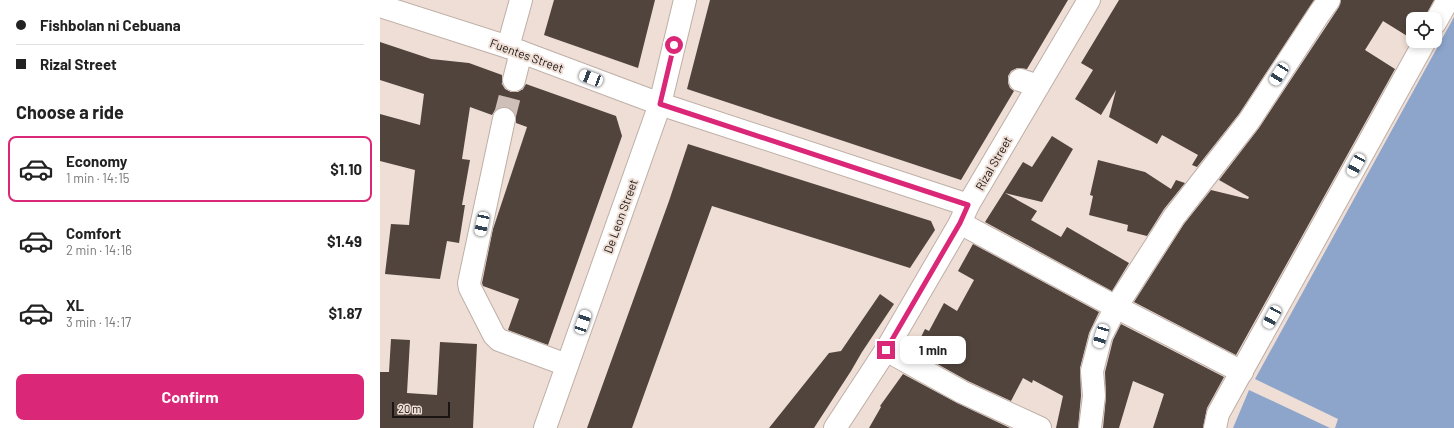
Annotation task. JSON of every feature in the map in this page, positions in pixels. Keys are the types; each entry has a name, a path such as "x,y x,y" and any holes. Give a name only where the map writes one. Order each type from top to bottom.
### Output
{"street":[{"path":"514,80 514,50 521,0"},
{"name":"De Leon Street","path":"547,427 567,365 660,104 685,0"},
{"name":"Rizal Street","path":"835,428 886,350 964,214 1032,78 1089,0"},
{"path":"1090,428 1094,396 1092,371 1101,336 1116,307 1174,217 1249,121 1318,14 1329,0"},
{"path":"1442,12 1448,0"},
{"name":"Fuentes Street","path":"380,6 514,50 964,214 1116,307 1242,372"},
{"path":"1215,428 1218,414 1421,48"},
{"path":"504,119 469,283 470,288 494,335 500,340 567,365"},
{"path":"886,350 962,392 1040,428"}],"water":[{"path":"1454,17 1454,428 1335,428 1338,419 1255,379 1437,48 1442,48 1442,39"},
{"path":"1249,390 1330,428 1233,428"}],"building":[{"path":"554,0 655,0 638,68 544,35"},
{"path":"710,0 1068,0 1027,69 1017,68 1011,71 1008,76 1010,88 1014,91 961,180 687,89"},
{"path":"1119,0 1314,0 1239,114 1197,167 1192,165 1198,155 1162,135 1157,144 1109,117 1116,90 1101,115 1075,99 1093,70 1081,63"},
{"path":"1341,0 1434,0 1428,12 1406,12 1406,35 1383,21 1365,50 1395,69 1236,355 1134,302 1184,224 1211,190 1248,199 1249,197 1219,180 1259,128 1339,7"},
{"path":"380,42 431,59 469,63 502,75 502,84 505,89 511,92 518,92 523,89 526,84 616,116 622,136 548,345 508,330 519,299 483,286 482,283 493,229 527,127 516,123 516,115 513,110 507,107 500,107 495,110 492,115 470,107 462,159 470,160 462,205 465,205 459,243 447,241 440,279 385,274 391,224 409,225 415,170 380,161 380,114 420,125 424,94 380,80"},
{"path":"1052,136 1073,149 1042,202 1005,193 1037,211 1031,220 1061,237 1067,227 1129,263 1112,291 985,222 1023,162 1032,167"},
{"path":"688,144 931,221 935,230 910,268 712,206 632,428 587,428 669,201"},
{"path":"1098,160 1145,172 1171,189 1176,180 1185,183 1164,209 1147,236 1127,231 1128,225 1089,215 1093,196 1090,195"},
{"path":"973,244 1099,312 1089,333 1080,368 1081,396 1078,428 1056,428 1063,396 1033,380 1032,383 1023,378 1011,401 968,381 914,351 925,329 929,331 944,303 957,311 974,280 958,271"},
{"path":"880,294 894,304 814,428 769,428 829,353 841,351"},
{"path":"1121,324 1224,377 1207,408 1203,428 1153,428 1164,394 1133,381 1119,428 1103,428 1106,397 1105,372 1113,340"},
{"path":"391,339 410,340 407,393 437,395 440,342 477,344 473,428 380,428 380,372 389,372"},
{"path":"903,374 957,403 1010,428 869,428 881,407 880,406"}],"tunnel":[{"path":"504,119 514,80"}],"route":[{"path":"674,45 660,104 968,205 960,223 886,350"}]}
